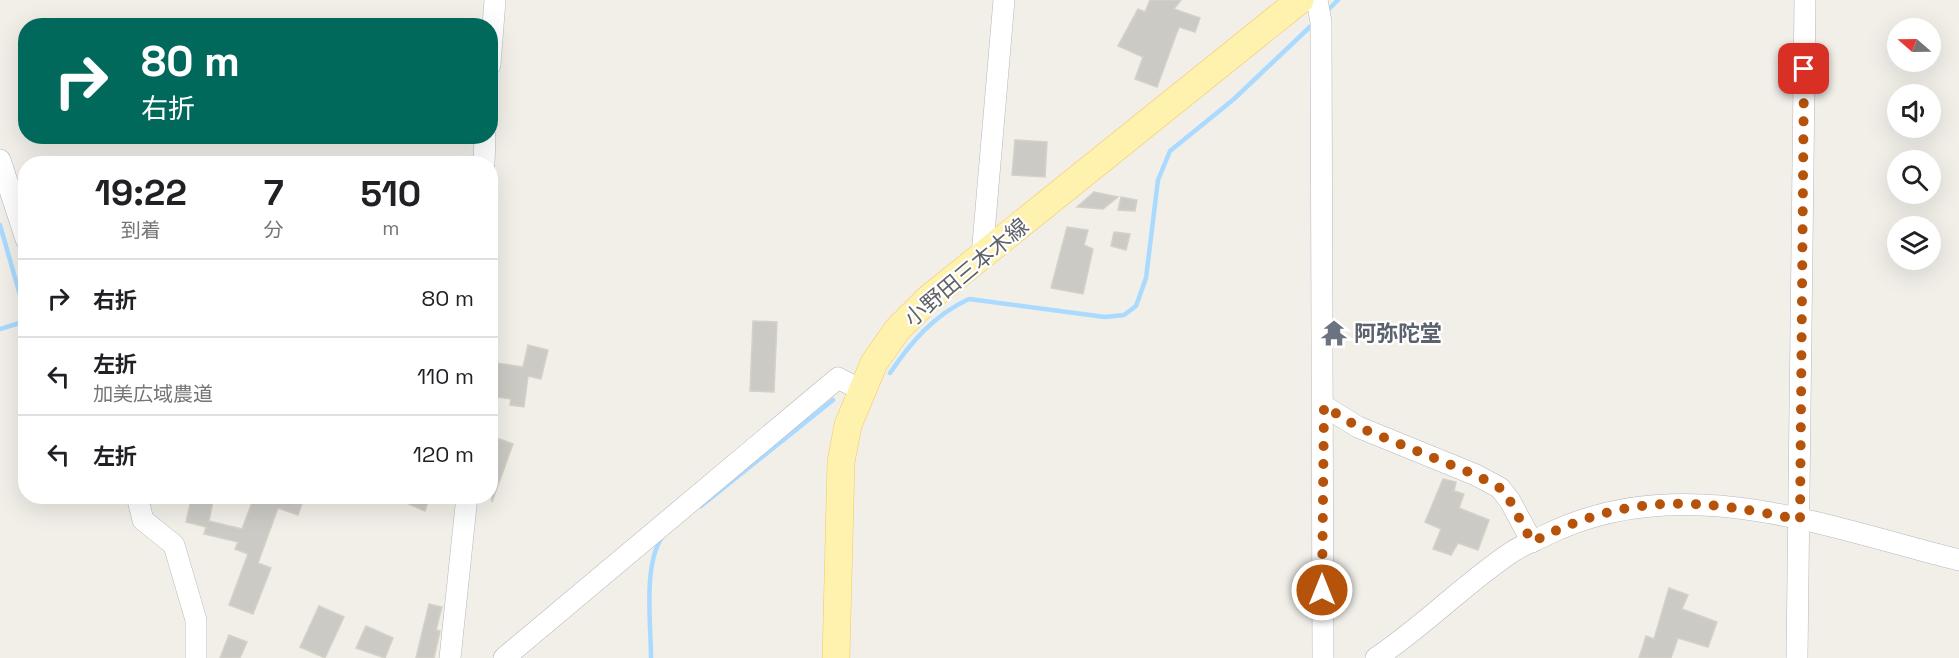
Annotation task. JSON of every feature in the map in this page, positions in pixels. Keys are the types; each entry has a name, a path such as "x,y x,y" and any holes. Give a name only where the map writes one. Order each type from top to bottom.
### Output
{"main road":[{"name":"小野田三本木線","path":"836,658 841,462 848,425 874,363 897,330 928,300 1291,4"}],"street":[{"path":"494,18 495,0"},
{"path":"982,256 1004,0"},
{"path":"1317,0 1321,22 1323,658"},
{"path":"1797,658 1805,0"},
{"path":"0,160 18,215"},
{"path":"504,658 838,378 861,390"},
{"path":"1324,406 1358,427 1476,475 1500,488 1510,501 1532,542"},
{"path":"1376,658 1414,632 1514,550 1571,522 1623,507 1671,503 1735,506 1959,560"},
{"path":"139,504 143,520 174,545 196,620 196,658"},
{"path":"450,658 466,504"}],"building":[{"path":"1150,0 1181,0 1174,9 1200,18 1195,32 1179,27 1157,87 1135,79 1143,57 1118,46 1138,9 1145,12"},
{"path":"1015,140 1047,142 1045,177 1012,175"},
{"path":"1094,192 1118,197 1103,209 1077,207"},
{"path":"1121,197 1137,200 1135,211 1118,210"},
{"path":"1067,227 1088,230 1084,245 1093,249 1083,294 1051,288"},
{"path":"1114,232 1130,234 1126,250 1111,246"},
{"path":"753,321 777,322 774,392 750,391"},
{"path":"528,345 548,350 541,379 528,376 524,407 510,405 511,399 498,397 498,363 523,367"},
{"path":"498,438 513,444 498,485"},
{"path":"1443,479 1456,482 1454,491 1464,494 1459,508 1489,520 1478,550 1458,543 1451,555 1433,549 1441,529 1425,522"},
{"path":"190,504 212,504 209,521 242,529 251,504 302,504 298,515 278,508 258,563 271,568 253,614 229,605 248,554 235,549 238,542 204,534 206,527 186,522"},
{"path":"409,504 427,504 425,511"},
{"path":"1669,588 1688,595 1682,609 1717,622 1708,647 1678,638 1671,658 1639,658 1646,636 1654,639"},
{"path":"429,604 442,607 436,630 440,631 434,658 416,658"},
{"path":"319,606 344,617 325,658 300,647"},
{"path":"366,626 393,638 385,658 356,648"},
{"path":"229,635 247,642 240,658 220,658"}],"waterway":[{"path":"1326,12 1338,0"},
{"path":"890,373 924,330 945,313 969,299 1105,317 1124,315 1136,306 1146,278 1158,180 1170,151 1234,99 1313,24"},
{"path":"0,225 18,288"},
{"path":"0,329 18,323"},
{"path":"701,506 833,400"},
{"path":"651,658 650,579 652,563 662,537"}],"place":[{"name":"阿弥陀堂","path":"1334,333"}],"route":[{"path":"1322,590 1324,406 1358,427 1425,457 1476,475 1500,488 1510,501 1532,542 1571,522 1623,507 1683,502 1735,506 1800,520 1804,69"}]}
